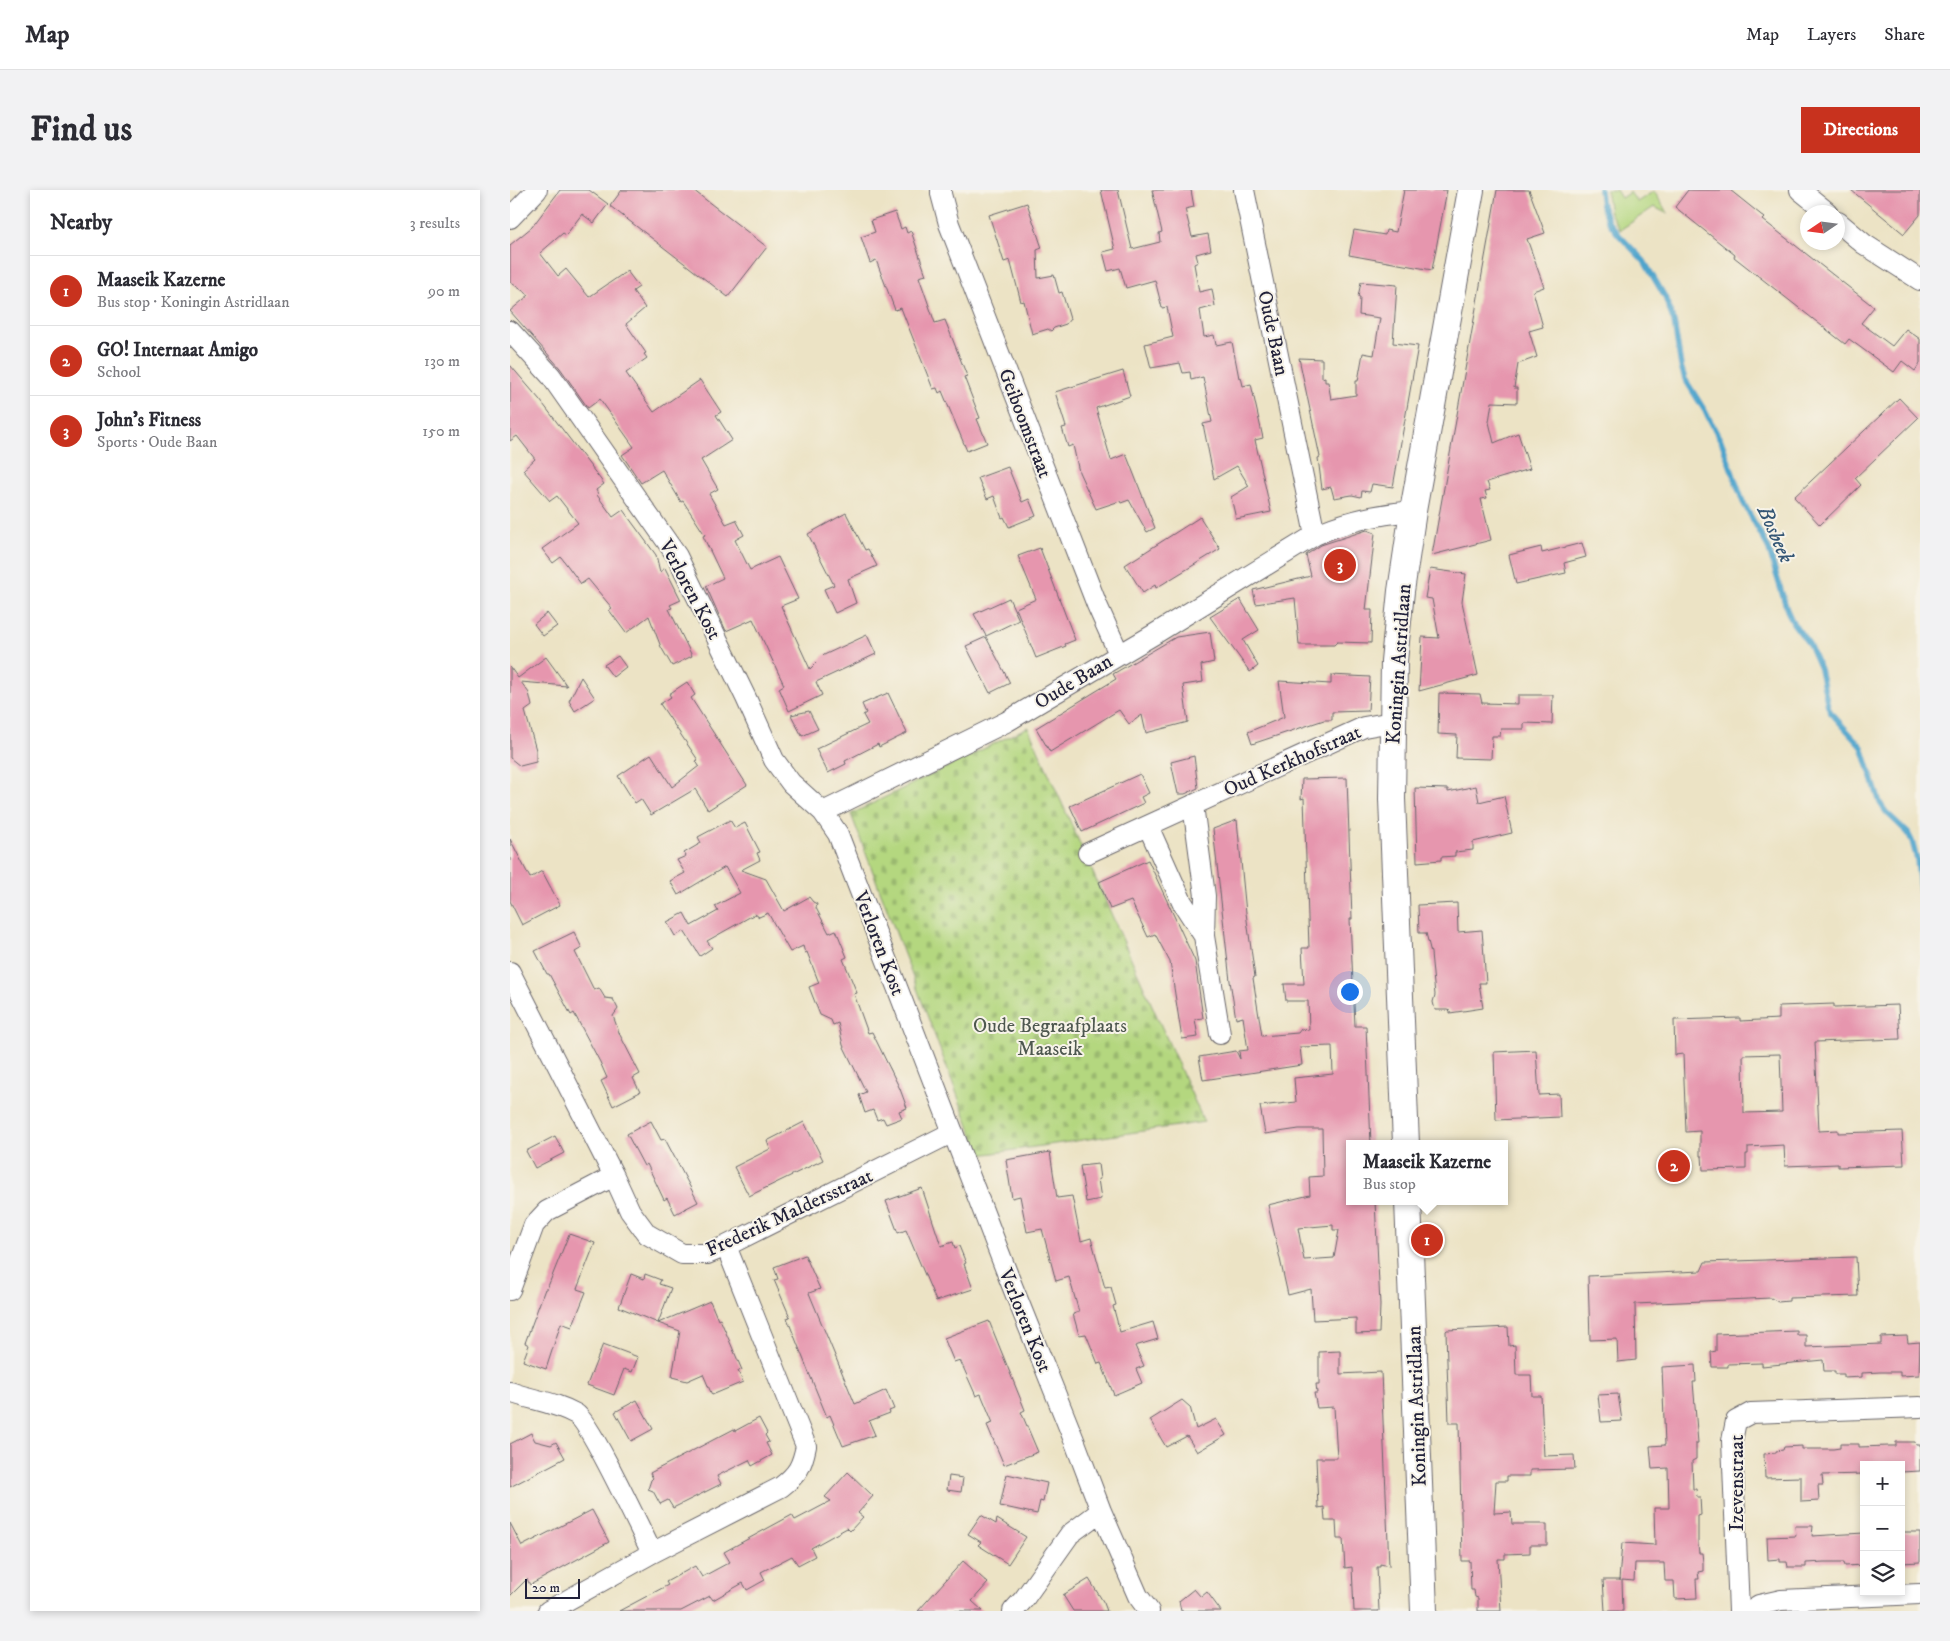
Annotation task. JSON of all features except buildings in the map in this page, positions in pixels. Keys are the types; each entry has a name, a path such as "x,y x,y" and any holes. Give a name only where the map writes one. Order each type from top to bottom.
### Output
{"main road":[{"name":"Koningin Astridlaan","path":"1406,1140 1392,799 1394,661 1413,511 1471,190"},
{"name":"Koningin Astridlaan","path":"1408,1205 1424,1611"}],"street":[{"path":"510,218 537,190"},
{"name":"Geiboomstraat","path":"941,190 949,224 1097,605 1119,654"},
{"name":"Oude Baan","path":"1244,190 1315,535"},
{"path":"1800,190 1818,205"},
{"path":"1845,228 1864,244 1920,280"},
{"name":"Verloren Kost","path":"510,331 551,376 677,556 774,760 791,783 823,812 838,834 1101,1511 1138,1596 1149,1611"},
{"name":"Oude Baan","path":"823,812 1006,722 1315,535 1334,526 1413,511"},
{"name":"Oud Kerkhofstraat","path":"1088,853 1364,727 1392,722"},
{"path":"1193,805 1205,896 1204,936 1220,1034"},
{"path":"1148,826 1182,902 1204,936"},
{"name":"Frederik Maldersstraat","path":"510,972 630,1211 647,1234 682,1254 707,1254 726,1246 953,1132"},
{"path":"510,1290 534,1225 547,1211 614,1176"},
{"path":"548,1611 652,1552 781,1487 793,1478 803,1463 806,1446 726,1246"},
{"path":"510,1392 552,1403 578,1415 600,1450 652,1552"},
{"name":"Izevenstraat","path":"1739,1611 1732,1441 1736,1421 1751,1413 1920,1406"},
{"path":"1013,1611 1024,1599 1070,1534 1101,1511"},
{"path":"1749,1611 1759,1605 1781,1600 1920,1594"}],"green space":[{"path":"1606,190 1616,190 1621,198 1630,192 1637,202 1654,191 1668,214 1654,207 1620,230 1610,213"},
{"name":"Oude Begraafplaats Maaseik","path":"1028,727 1204,1122 980,1155 851,814"}],"waterway":[{"name":"Bosbeek","path":"1600,190 1602,206 1608,221 1644,261 1665,297 1674,322 1685,379 1722,443 1743,502 1768,547 1787,610 1793,623 1809,644 1820,669 1831,713 1862,747 1880,803 1886,812 1908,833 1912,841 1917,860 1920,890"}],"place":[{"name":"John's Fitness","path":"1340,565"},
{"name":"GO! Internaat Amigo","path":"1674,1166"},
{"name":"Maaseik Kazerne","path":"1427,1240"}]}
